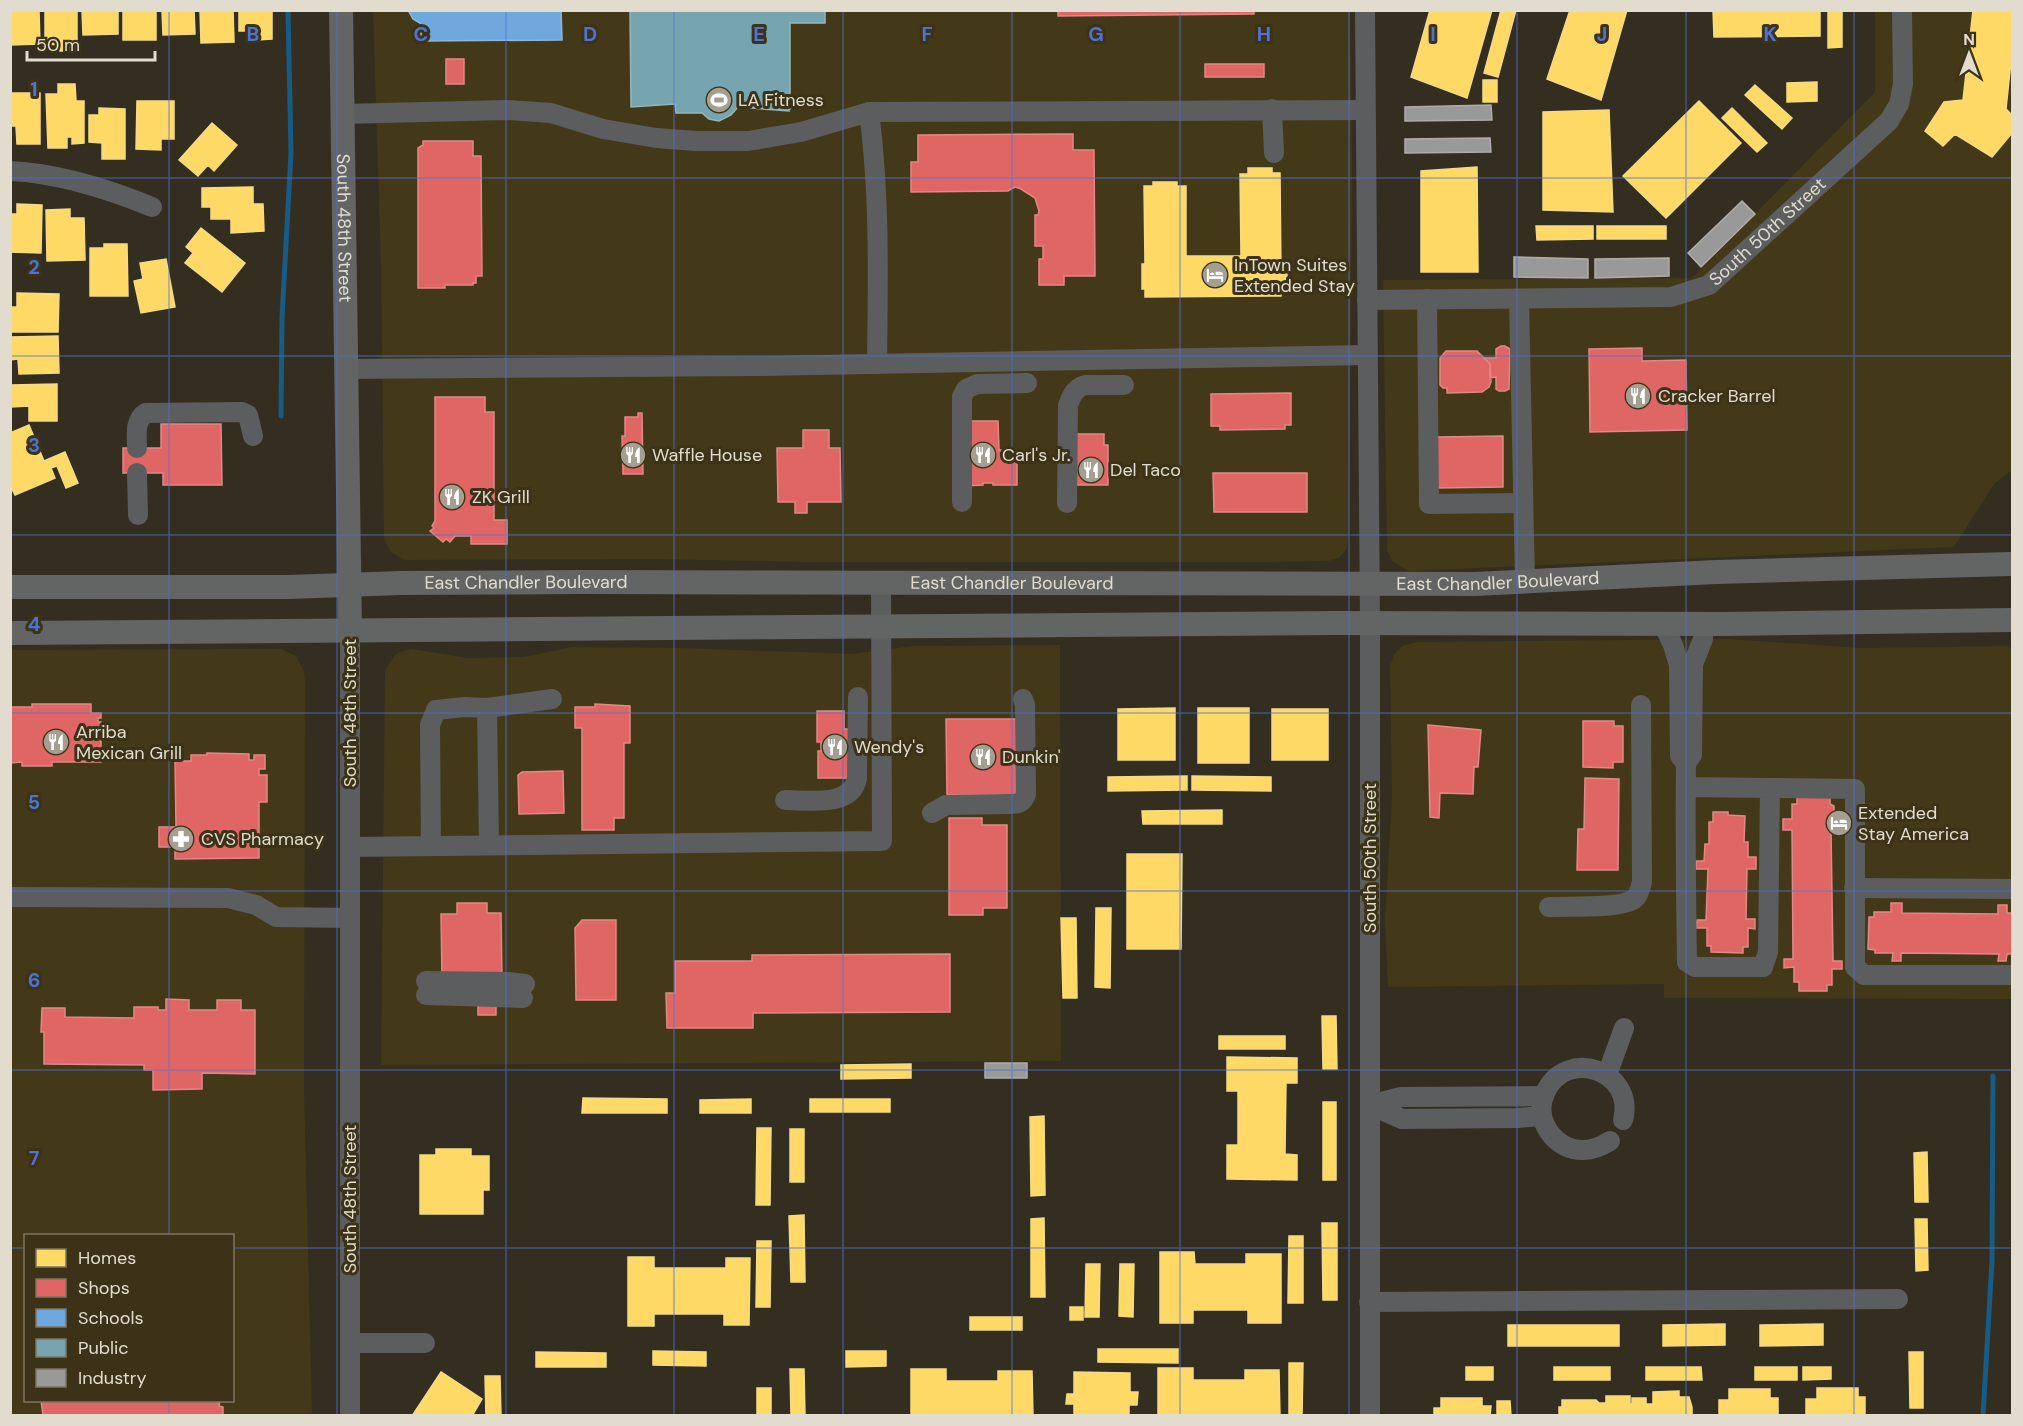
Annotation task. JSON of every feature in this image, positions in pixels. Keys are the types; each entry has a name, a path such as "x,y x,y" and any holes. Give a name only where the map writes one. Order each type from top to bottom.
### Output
{"main road":[{"name":"South 48th Street","path":"341,10 350,632"},
{"name":"East Chandler Boulevard","path":"10,588 570,582 1475,584 1716,572 2013,564"},
{"path":"10,633 1704,624 2013,620"}],"street":[{"name":"South 50th Street","path":"1365,10 1370,624 1370,1416"},
{"name":"South 50th Street","path":"1367,300 1671,297 1710,285 1889,121 1899,104 1903,84 1902,10"},
{"path":"1272,109 1274,153"},
{"path":"342,114 507,110 551,114 603,129 656,138 748,141 801,132 869,112 1365,110"},
{"path":"869,112 875,156 878,267 877,364"},
{"path":"10,171 32,172 116,192 152,207"},
{"path":"1427,299 1429,504 1523,503"},
{"path":"1519,299 1525,582"},
{"path":"345,369 877,364 1367,355"},
{"path":"962,502 962,397 966,389 977,384 1028,383"},
{"path":"1068,503 1068,406 1070,397 1080,386 1124,385"},
{"path":"137,448 138,423 140,416 146,413 242,412 248,416 253,435"},
{"path":"137,473 138,515"},
{"path":"350,847 882,840 881,582"},
{"path":"1663,624 1679,665 1686,716"},
{"path":"1704,624 1703,639 1693,664 1680,756 1686,764 1687,962 1695,967 1763,967 1768,952 1770,788"},
{"name":"South 48th Street","path":"350,632 350,1416"},
{"path":"785,800 841,798 851,792 856,785 858,697"},
{"path":"431,846 430,724 436,710 465,707 487,708 552,699"},
{"path":"932,813 946,805 1018,804 1025,800 1025,705 1023,699"},
{"path":"1549,907 1626,903 1635,899 1642,882 1635,705"},
{"path":"487,708 489,845"},
{"path":"1686,787 1855,789 1854,967 1864,975 2013,975"},
{"path":"1854,888 2013,889"},
{"path":"10,897 228,898 256,905 276,917 350,918"},
{"path":"426,993 508,982 523,995"},
{"path":"1607,1075 1624,1028"},
{"path":"1610,1141 1598,1148 1584,1150 1571,1149 1558,1143 1549,1133 1542,1116 1541,1106 1551,1082 1562,1073 1575,1068 1588,1068 1607,1075 1620,1091 1624,1104 1623,1120"},
{"path":"1453,1096 1453,1119"},
{"path":"1370,1105 1401,1097 1544,1096"},
{"path":"1370,1105 1402,1119 1518,1119 1542,1116"},
{"path":"1369,1302 1898,1299"},
{"path":"350,1343 426,1343"}],"shaded area":[{"path":"373,11 1350,11 1352,167 1347,548 1339,558 1328,561 1267,562 405,560 391,552 384,538 381,263"},
{"path":"1875,11 2012,11 2012,470 1995,483 1954,547 1409,571 1393,562 1387,550 1383,280 1692,278 1875,92"},
{"path":"1730,639 1862,648 2007,646 2012,649 2012,999 1664,998 1664,984 1388,987 1385,920 1392,798 1390,666 1394,655 1402,646 1417,642"},
{"path":"1060,645 1061,1061 381,1065 385,670 395,655 412,649 468,658 524,657 572,647 852,654 913,646"},
{"path":"281,649 296,656 304,671 305,681 304,1088 312,1415 11,1415 10,650"}],"building: Homes":[{"path":"10,10 39,10 40,44 10,45"},
{"path":"45,10 77,10 77,51 60,51 61,45 45,44"},
{"path":"82,10 118,10 118,34 83,35"},
{"path":"123,10 156,10 156,40 123,40"},
{"path":"162,10 194,10 195,34 163,35"},
{"path":"200,10 233,10 234,42 201,43"},
{"path":"239,10 272,10 272,39 258,40 258,31 239,31"},
{"path":"1430,10 1492,10 1467,98 1411,77"},
{"path":"1501,10 1516,10 1498,77 1484,73"},
{"path":"1570,10 1627,10 1601,100 1547,79"},
{"path":"1713,10 1820,10 1820,36 1714,37"},
{"path":"1828,10 1842,10 1842,47 1828,48"},
{"path":"1973,10 2012,10 2012,52 2006,109 2012,115 2012,133 1992,157 1955,134 1943,146 1925,131 1944,102 1963,100"},
{"path":"1483,80 1497,80 1497,102 1483,102"},
{"path":"1817,82 1817,101 1787,102 1787,83"},
{"path":"58,84 75,84 76,101 84,101 84,143 72,144 72,137 67,137 67,148 48,148 46,94 58,94"},
{"path":"1755,85 1792,118 1782,129 1745,95"},
{"path":"10,93 40,93 40,144 17,144 16,126 10,126"},
{"path":"137,101 174,101 174,139 161,139 161,150 136,149"},
{"path":"1699,101 1741,143 1666,218 1623,176"},
{"path":"99,108 125,109 125,159 102,159 102,143 89,142 89,115 99,115"},
{"path":"1732,108 1767,143 1757,152 1722,118"},
{"path":"1609,110 1613,212 1543,210 1543,112"},
{"path":"212,123 237,145 214,171 208,165 198,176 179,160"},
{"path":"1477,167 1478,272 1421,272 1421,171"},
{"path":"1248,168 1272,168 1272,173 1280,173 1281,274 1287,274 1287,285 1281,285 1281,296 1145,297 1145,289 1142,289 1142,264 1145,264 1144,186 1153,186 1153,182 1177,182 1177,186 1186,186 1186,256 1241,256 1240,174 1248,174"},
{"path":"253,187 253,204 263,204 264,231 231,233 231,219 211,219 211,207 202,207 202,188"},
{"path":"17,204 42,205 41,253 10,252 10,214 17,214"},
{"path":"70,209 70,218 84,218 85,260 47,261 46,210"},
{"path":"1536,226 1593,226 1593,239 1537,240"},
{"path":"1597,226 1666,226 1666,239 1597,239"},
{"path":"201,228 245,263 222,292 185,263 193,253 186,247"},
{"path":"104,244 127,244 128,296 90,296 90,248 104,248"},
{"path":"166,259 175,307 141,313 134,281 143,279 140,263"},
{"path":"17,293 59,294 58,332 10,332 10,307 17,307"},
{"path":"58,336 59,373 19,374 18,359 10,360 10,337"},
{"path":"57,384 57,421 29,421 29,406 11,407 11,385"},
{"path":"29,425 44,461 65,452 78,483 66,488 57,466 51,468 55,478 15,495 10,485 10,433"},
{"path":"1175,708 1175,760 1118,760 1118,709"},
{"path":"1198,708 1249,708 1249,763 1198,763"},
{"path":"1272,709 1328,709 1328,760 1272,760"},
{"path":"1187,776 1187,790 1108,791 1108,777"},
{"path":"1192,776 1271,777 1271,791 1192,790"},
{"path":"1222,810 1222,824 1143,824 1142,811"},
{"path":"1127,854 1182,854 1181,949 1127,949"},
{"path":"1096,908 1111,908 1110,988 1095,987"},
{"path":"1061,918 1076,918 1077,998 1063,998"},
{"path":"1322,1016 1336,1016 1337,1069 1323,1069"},
{"path":"1219,1036 1285,1036 1285,1049 1219,1049"},
{"path":"1227,1057 1297,1058 1297,1083 1286,1083 1285,1154 1297,1155 1297,1180 1227,1179 1227,1145 1238,1145 1238,1091 1227,1091"},
{"path":"911,1064 911,1078 841,1079 841,1065"},
{"path":"583,1098 667,1099 667,1113 582,1113"},
{"path":"751,1099 751,1113 700,1113 700,1100"},
{"path":"810,1099 890,1099 890,1112 810,1112"},
{"path":"1323,1102 1336,1102 1336,1180 1323,1180"},
{"path":"1044,1116 1045,1195 1031,1196 1030,1117"},
{"path":"757,1128 771,1128 770,1205 756,1205"},
{"path":"790,1129 804,1129 804,1182 790,1182"},
{"path":"436,1149 471,1149 471,1156 489,1156 489,1190 483,1190 483,1214 420,1214 420,1155 436,1155"},
{"path":"1927,1152 1928,1202 1915,1202 1914,1153"},
{"path":"804,1215 805,1282 791,1282 789,1216"},
{"path":"1044,1218 1045,1297 1031,1297 1031,1219"},
{"path":"1915,1219 1927,1219 1928,1270 1916,1271"},
{"path":"1322,1223 1337,1223 1337,1300 1323,1300"},
{"path":"1289,1236 1303,1236 1303,1303 1288,1303"},
{"path":"757,1241 771,1241 770,1307 756,1307"},
{"path":"1160,1252 1194,1252 1195,1264 1246,1264 1246,1254 1281,1254 1281,1323 1248,1323 1248,1310 1193,1310 1193,1323 1160,1323"},
{"path":"628,1257 654,1257 654,1268 726,1268 726,1258 750,1258 749,1325 724,1325 724,1314 654,1314 654,1326 628,1326"},
{"path":"1086,1264 1100,1264 1099,1317 1085,1317"},
{"path":"1120,1264 1134,1264 1133,1317 1119,1316"},
{"path":"1070,1307 1083,1307 1083,1320 1070,1320"},
{"path":"970,1317 1022,1317 1022,1330 970,1330"},
{"path":"1725,1324 1725,1345 1663,1346 1663,1325"},
{"path":"1823,1324 1823,1345 1760,1346 1760,1325"},
{"path":"1508,1325 1619,1325 1619,1346 1508,1346"},
{"path":"1098,1349 1178,1349 1178,1363 1098,1362"},
{"path":"653,1351 706,1352 706,1366 653,1365"},
{"path":"846,1351 886,1351 886,1366 846,1367"},
{"path":"536,1352 606,1353 606,1367 536,1367"},
{"path":"1909,1352 1923,1352 1923,1408 1910,1408"},
{"path":"1289,1363 1303,1363 1302,1416 1289,1416"},
{"path":"1466,1367 1493,1367 1493,1380 1466,1380"},
{"path":"1554,1367 1610,1367 1610,1380 1554,1380"},
{"path":"1646,1367 1701,1367 1702,1380 1646,1380"},
{"path":"1755,1367 1797,1367 1797,1380 1755,1380"},
{"path":"1803,1367 1831,1367 1831,1379 1803,1380"},
{"path":"1158,1368 1193,1368 1193,1380 1245,1380 1245,1370 1279,1370 1280,1416 1158,1416"},
{"path":"790,1369 804,1369 805,1416 791,1416"},
{"path":"911,1369 946,1369 946,1381 998,1381 998,1371 1032,1371 1033,1416 911,1416"},
{"path":"441,1372 482,1399 472,1416 412,1416"},
{"path":"1074,1372 1130,1373 1130,1392 1138,1392 1137,1405 1129,1405 1129,1416 1074,1416 1074,1404 1066,1404 1067,1394 1074,1394"},
{"path":"485,1376 500,1376 501,1416 486,1416"},
{"path":"757,1388 771,1388 771,1416 757,1416"},
{"path":"1817,1388 1858,1388 1858,1397 1865,1397 1865,1416 1806,1416 1806,1399 1817,1399"},
{"path":"1729,1389 1770,1389 1770,1398 1778,1398 1778,1416 1719,1416 1719,1400 1729,1400"},
{"path":"1679,1391 1679,1397 1689,1397 1692,1416 1559,1416 1562,1400 1596,1400 1599,1403 1606,1403 1606,1396 1630,1396 1630,1404 1632,1404 1632,1398 1646,1398 1646,1404 1653,1404 1653,1392"},
{"path":"1441,1398 1482,1398 1482,1406 1491,1406 1490,1416 1434,1416 1434,1408 1441,1408"},
{"path":"1497,1401 1510,1401 1511,1416 1497,1416"}],"building: Shops":[{"path":"1058,10 1254,10 1254,14 1058,16"},
{"path":"446,59 464,59 464,84 446,84"},
{"path":"1205,64 1264,64 1264,77 1205,77"},
{"path":"1073,134 1073,150 1094,150 1095,276 1064,276 1064,285 1039,285 1039,259 1043,259 1043,246 1035,246 1035,215 1038,215 1039,211 1035,198 1021,189 1015,187 1008,191 911,192 911,162 918,162 918,135"},
{"path":"423,141 473,141 473,156 481,156 482,276 476,276 476,283 473,285 418,288 418,148 423,145"},
{"path":"1501,346 1510,349 1509,389 1505,391 1496,389 1496,377 1490,378 1490,364 1484,358 1496,358 1496,349"},
{"name":"Cracker Barrel","path":"1642,348 1642,361 1686,360 1687,430 1590,432 1589,349"},
{"path":"1446,351 1477,351 1490,364 1489,387 1482,392 1447,393 1447,388 1440,385 1440,358"},
{"path":"1291,393 1291,425 1285,425 1285,429 1220,430 1220,426 1211,426 1211,394"},
{"path":"435,397 485,397 485,412 494,412 494,520 507,520 507,544 471,544 471,536 455,536 450,542 446,539 443,542 430,531 434,528 432,526 435,521"},
{"name":"Waffle House","path":"638,413 642,413 643,474 623,474 622,436 625,436 625,417 638,417"},
{"name":"Carl's Jr.","path":"965,421 998,421 999,450 1002,450 1002,460 1017,460 1017,485 983,483 983,485 965,486"},
{"path":"161,424 221,424 222,485 163,485 163,473 123,473 123,448 161,448"},
{"path":"803,430 829,430 829,448 840,448 841,502 807,502 807,513 795,513 795,502 778,502 777,448 803,448"},
{"name":"Del Taco","path":"1074,434 1104,434 1104,445 1108,445 1108,485 1073,485"},
{"path":"1503,436 1503,487 1437,488 1437,437"},
{"path":"1213,473 1307,473 1307,512 1214,512"},
{"name":"Arriba Mexican Grill","path":"32,704 91,704 91,713 101,713 98,722 101,722 101,762 52,762 52,766 22,766 22,762 10,763 10,707 32,707"},
{"path":"595,704 630,706 630,743 624,743 624,818 614,818 614,830 582,830 582,728 575,728 575,707 595,707"},
{"name":"Wendy's","path":"817,711 844,711 844,729 849,729 849,778 818,778 818,751 821,751 821,742 817,742"},
{"name":"Dunkin'","path":"946,719 1018,719 1019,795 947,795"},
{"path":"1583,721 1614,721 1614,726 1623,726 1623,762 1613,762 1613,768 1583,767"},
{"path":"1428,725 1481,730 1478,767 1474,767 1473,794 1440,793 1439,818 1430,817"},
{"name":"CVS Pharmacy","path":"207,753 249,754 249,760 254,760 254,755 265,755 265,769 259,769 259,775 267,775 267,802 259,802 259,858 175,859 175,847 159,847 159,827 176,827 175,761 191,761 191,755 207,755"},
{"path":"563,771 564,813 519,814 518,775 522,772"},
{"path":"1585,778 1619,779 1618,870 1577,870 1578,829 1584,829"},
{"path":"1797,796 1830,796 1830,804 1834,806 1834,820 1841,820 1841,828 1831,829 1833,961 1842,961 1842,969 1832,969 1832,985 1827,985 1827,991 1799,991 1799,982 1794,982 1794,967 1784,968 1784,959 1793,959 1792,830 1783,830 1783,819 1792,819 1792,804 1797,804"},
{"path":"1713,812 1728,812 1728,815 1745,816 1744,842 1748,842 1748,857 1756,857 1756,869 1747,869 1746,919 1755,919 1755,929 1748,928 1748,947 1743,947 1743,953 1711,952 1711,946 1707,946 1707,928 1696,928 1697,920 1706,920 1708,869 1696,869 1696,861 1704,861 1705,844 1709,844 1709,822 1713,822"},
{"path":"949,818 982,818 982,825 1007,825 1007,908 983,908 983,915 949,915"},
{"path":"457,903 487,903 487,913 501,913 502,978 442,979 441,914 457,914"},
{"path":"1891,903 1902,903 1902,913 1998,914 1998,905 2007,905 2007,913 2012,913 2012,954 2007,954 2006,961 1998,961 1999,954 1901,953 1901,961 1892,961 1893,953 1875,953 1875,950 1868,949 1869,917 1874,917 1874,912 1891,912"},
{"path":"582,920 616,920 616,1000 576,1000 575,928"},
{"path":"950,954 950,1012 753,1013 753,1028 667,1028 666,993 675,993 675,961 752,961 752,955"},
{"path":"478,978 496,978 496,1015 478,1015"},
{"path":"166,999 189,1000 189,1010 217,1010 217,1000 241,1000 241,1010 255,1010 255,1074 202,1073 202,1089 153,1090 153,1070 144,1070 144,1065 44,1064 44,1032 41,1032 42,1008 65,1008 65,1017 134,1018 134,1007 158,1007 158,1010 166,1010"},
{"path":"41,1402 220,1402 219,1406 223,1407 223,1416 43,1416"}],"building: Schools":[{"path":"408,10 561,10 562,40 420,41 420,23 413,19"}],"building: Public":[{"path":"630,10 825,10 825,23 790,23 789,111 738,107 731,115 719,121 709,119 702,113 676,113 675,104 631,107"}],"building: Industry":[{"path":"1491,105 1492,120 1405,121 1405,107"},
{"path":"1490,138 1491,152 1405,153 1405,139"},
{"path":"1742,201 1755,214 1701,267 1688,253"},
{"path":"1514,257 1588,259 1588,278 1514,277"},
{"path":"1669,258 1669,276 1595,278 1595,259"},
{"path":"985,1063 1027,1063 1027,1078 985,1078"}],"waterway":[{"path":"281,416 282,317 291,153 288,10"},
{"path":"1983,1416 1992,1261 1993,1076"}],"place":[{"name":"LA Fitness","path":"719,100"},
{"name":"InTown Suites Extended Stay","path":"1215,275"},
{"name":"Cracker Barrel","path":"1638,396"},
{"name":"Waffle House","path":"633,455"},
{"name":"Carl's Jr.","path":"983,455"},
{"name":"Del Taco","path":"1091,470"},
{"name":"ZK Grill","path":"452,497"},
{"name":"Arriba Mexican Grill","path":"56,742"},
{"name":"Wendy's","path":"835,747"},
{"name":"Dunkin'","path":"983,757"},
{"name":"Extended Stay America","path":"1839,823"},
{"name":"CVS Pharmacy","path":"181,839"}]}
